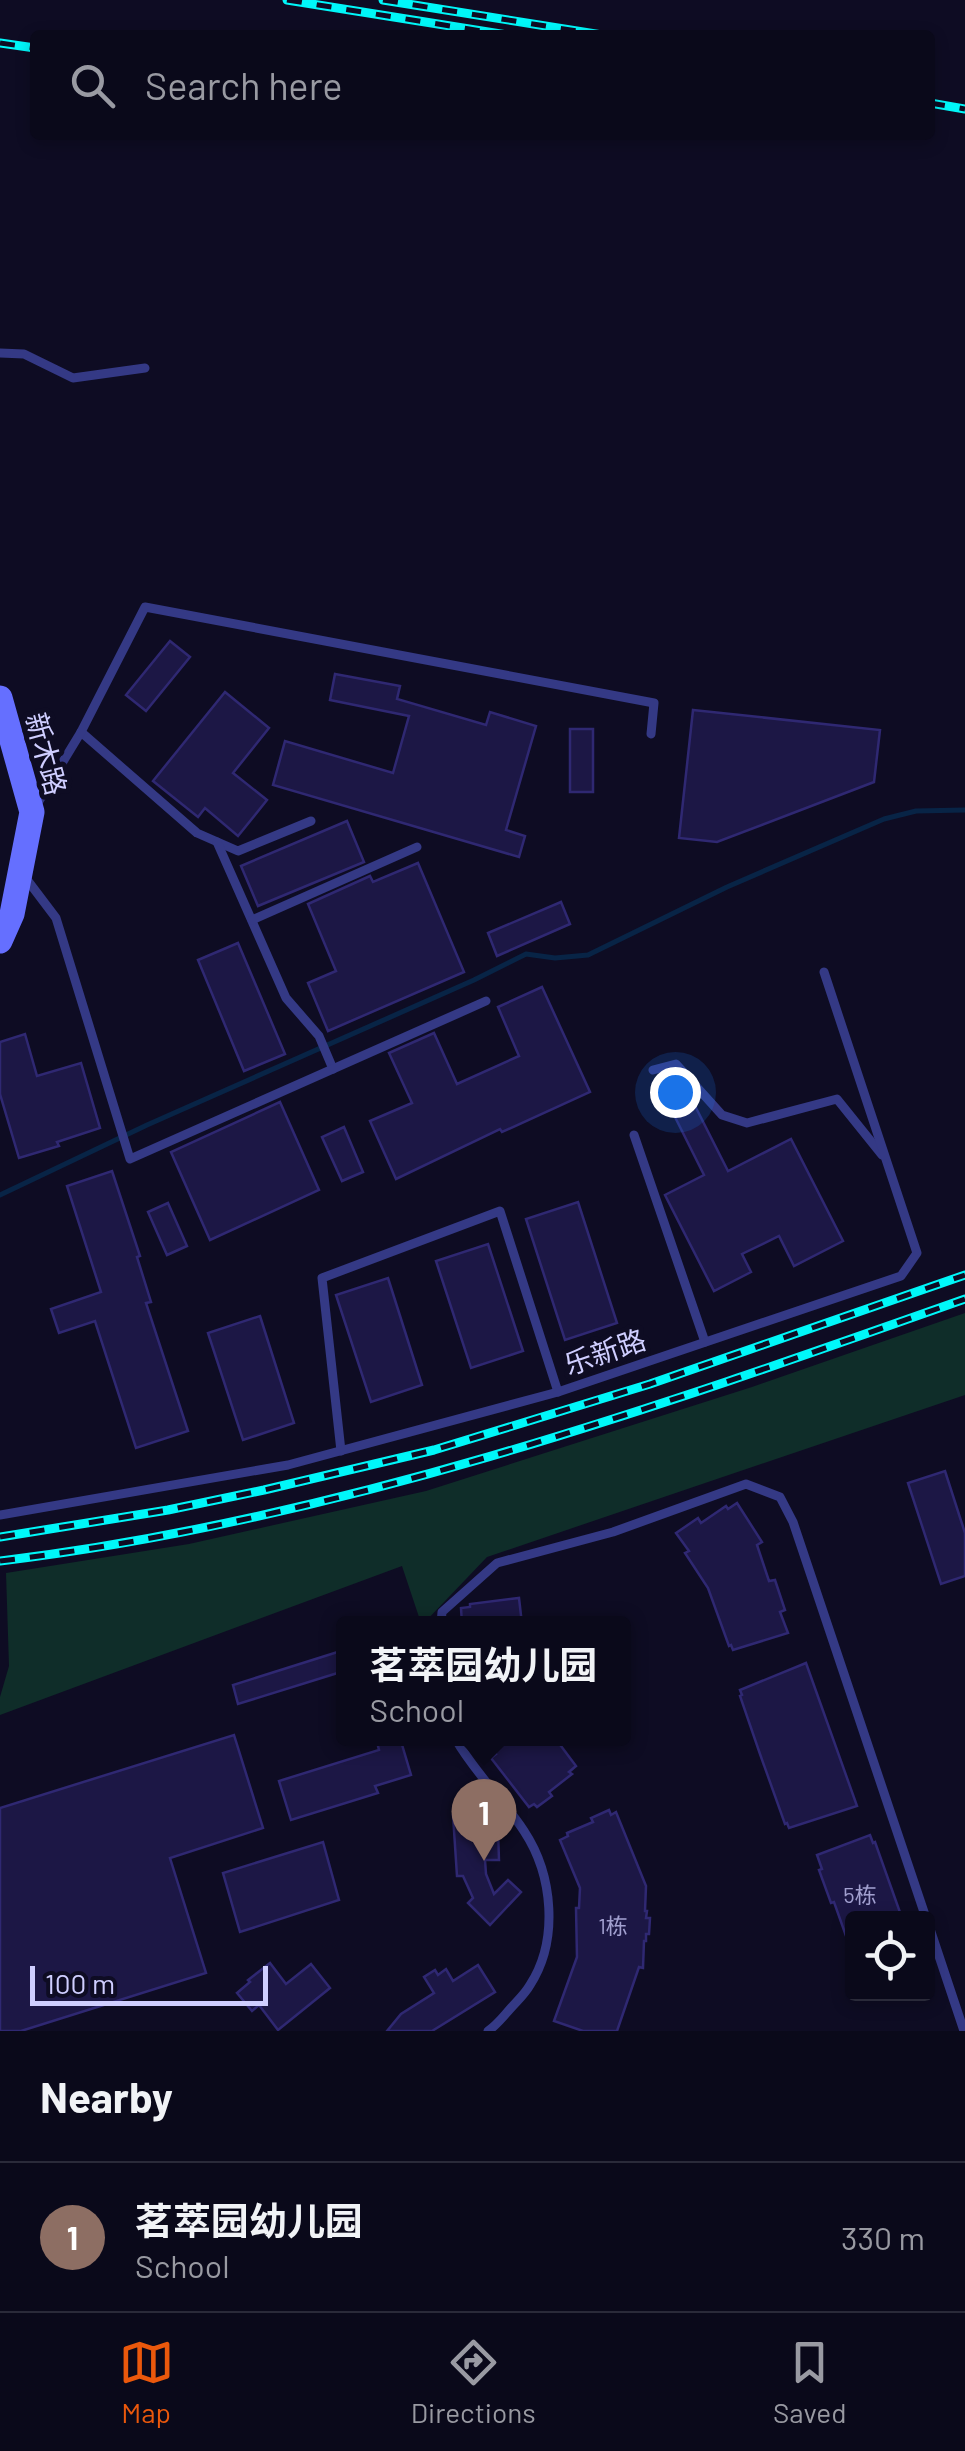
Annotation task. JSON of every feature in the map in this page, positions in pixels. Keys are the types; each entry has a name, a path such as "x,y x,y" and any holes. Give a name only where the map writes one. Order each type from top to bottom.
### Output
{"street":[{"name":"新木路","path":"0,698 32,812 12,914 0,941"}],"lane":[{"path":"0,353 24,354 73,378 144,368"},
{"path":"32,812 81,732 145,607 654,703 651,734"},
{"path":"81,732 197,834 238,851 312,821"},
{"path":"217,842 286,998 319,1036 333,1069"},
{"path":"252,920 416,847"},
{"path":"20,871 56,918 130,1159 486,1001"},
{"name":"乐新路","path":"0,1515 288,1465 341,1451 558,1392 901,1276 917,1253 824,972"},
{"path":"653,1070 676,1064 722,1115 746,1122 837,1099 887,1162"},
{"path":"634,1135 705,1342"},
{"path":"341,1451 322,1278 500,1212 558,1392"},
{"path":"442,1616 498,1563 613,1532 746,1484 780,1497 793,1522 924,1911"},
{"path":"460,1746 524,1831 541,1865 548,1902 547,1937 537,1971 529,1987 488,2031"},
{"path":"935,1945 964,2031"}],"green space":[{"path":"965,1313 965,1395 487,1557 431,1616 419,1616 402,1566 0,1715 0,1697 9,1666 6,1573 189,1544 426,1491 752,1387"}],"building":[{"path":"170,641 190,657 146,711 126,695"},
{"path":"335,674 400,686 397,699 486,725 490,712 536,726 506,830 525,836 519,857 273,785 285,741 393,773 409,716 330,700"},
{"path":"225,692 269,728 233,773 267,800 238,836 205,808 198,817 153,781"},
{"path":"693,710 880,730 874,782 717,842 679,838"},
{"path":"570,729 593,729 593,792 570,792"},
{"path":"347,821 364,862 258,906 241,866"},
{"path":"418,863 464,972 328,1031 308,983 336,971 308,904 370,876 373,882"},
{"path":"561,902 570,924 497,956 488,933"},
{"path":"238,943 285,1054 244,1071 198,960"},
{"path":"542,987 590,1092 502,1132 500,1129 396,1179 370,1121 412,1103 389,1053 434,1033 457,1084 519,1056 498,1007"},
{"path":"25,1034 37,1076 81,1063 100,1128 19,1158 0,1094 0,1042"},
{"path":"688,1092 728,1171 791,1139 843,1241 794,1266 779,1236 742,1254 751,1272 714,1291 665,1195 704,1175 668,1103"},
{"path":"280,1102 319,1190 210,1240 171,1152"},
{"path":"344,1127 363,1172 342,1181 322,1137"},
{"path":"112,1171 140,1256 137,1257 151,1302 146,1303 188,1431 136,1448 95,1321 59,1333 51,1309 101,1292 67,1186"},
{"path":"578,1202 617,1323 565,1340 526,1219"},
{"path":"168,1203 187,1246 167,1255 148,1212"},
{"path":"488,1244 523,1351 471,1368 436,1261"},
{"path":"388,1278 422,1385 371,1402 336,1295"},
{"path":"260,1316 294,1423 243,1440 208,1333"},
{"path":"945,1471 965,1533 965,1576 941,1584 908,1483"},
{"path":"737,1503 762,1542 757,1545 769,1581 775,1580 788,1633 733,1650 708,1588 676,1533 698,1518 701,1523"},
{"path":"519,1598 521,1616 462,1616 461,1608"},
{"path":"336,1653 336,1673 238,1704 233,1685"},
{"path":"806,1663 857,1806 789,1828 740,1690"},
{"path":"234,1735 263,1828 170,1858 206,1973 21,2031 0,2031 0,1808"},
{"path":"378,1746 402,1746 411,1775 375,1786 378,1793 291,1820 279,1781 379,1750"},
{"path":"498,1746 561,1746 576,1766 549,1792 552,1796 537,1807 529,1807 491,1758 496,1754 493,1750"},
{"path":"609,1810 611,1815 616,1812 646,1886 649,1934 644,1941 643,1968 639,1967 617,2031 583,2031 554,2021 577,1957 576,1908 580,1888 560,1840"},
{"path":"492,1812 493,1831 498,1830 499,1860 485,1860 486,1874 494,1894 508,1880 521,1892 490,1925 468,1903 473,1898 463,1876 457,1876 453,1815"},
{"path":"870,1835 900,1911 845,1911 845,1933 819,1870 822,1869 817,1855"},
{"path":"323,1842 339,1900 240,1932 223,1873"},
{"path":"270,1963 286,1984 311,1964 330,1988 278,2030 259,2005 252,2011 237,1993"},
{"path":"478,1965 495,1992 432,2031 387,2031 401,2014 434,1993 424,1977 446,1969 453,1981"}],"waterway":[{"path":"0,1195 526,954 555,958 588,955 727,887 884,819 916,811 965,810"}],"railway":[{"path":"287,0 476,30"},
{"path":"383,0 571,30"},
{"path":"0,43 30,47"},
{"path":"935,104 965,109"},
{"path":"0,1537 168,1510 434,1450 650,1384 965,1275"},
{"path":"0,1561 124,1543 369,1490 609,1420 965,1299"}],"place":[{"name":"茗萃园幼儿园","path":"484,1861"}]}
